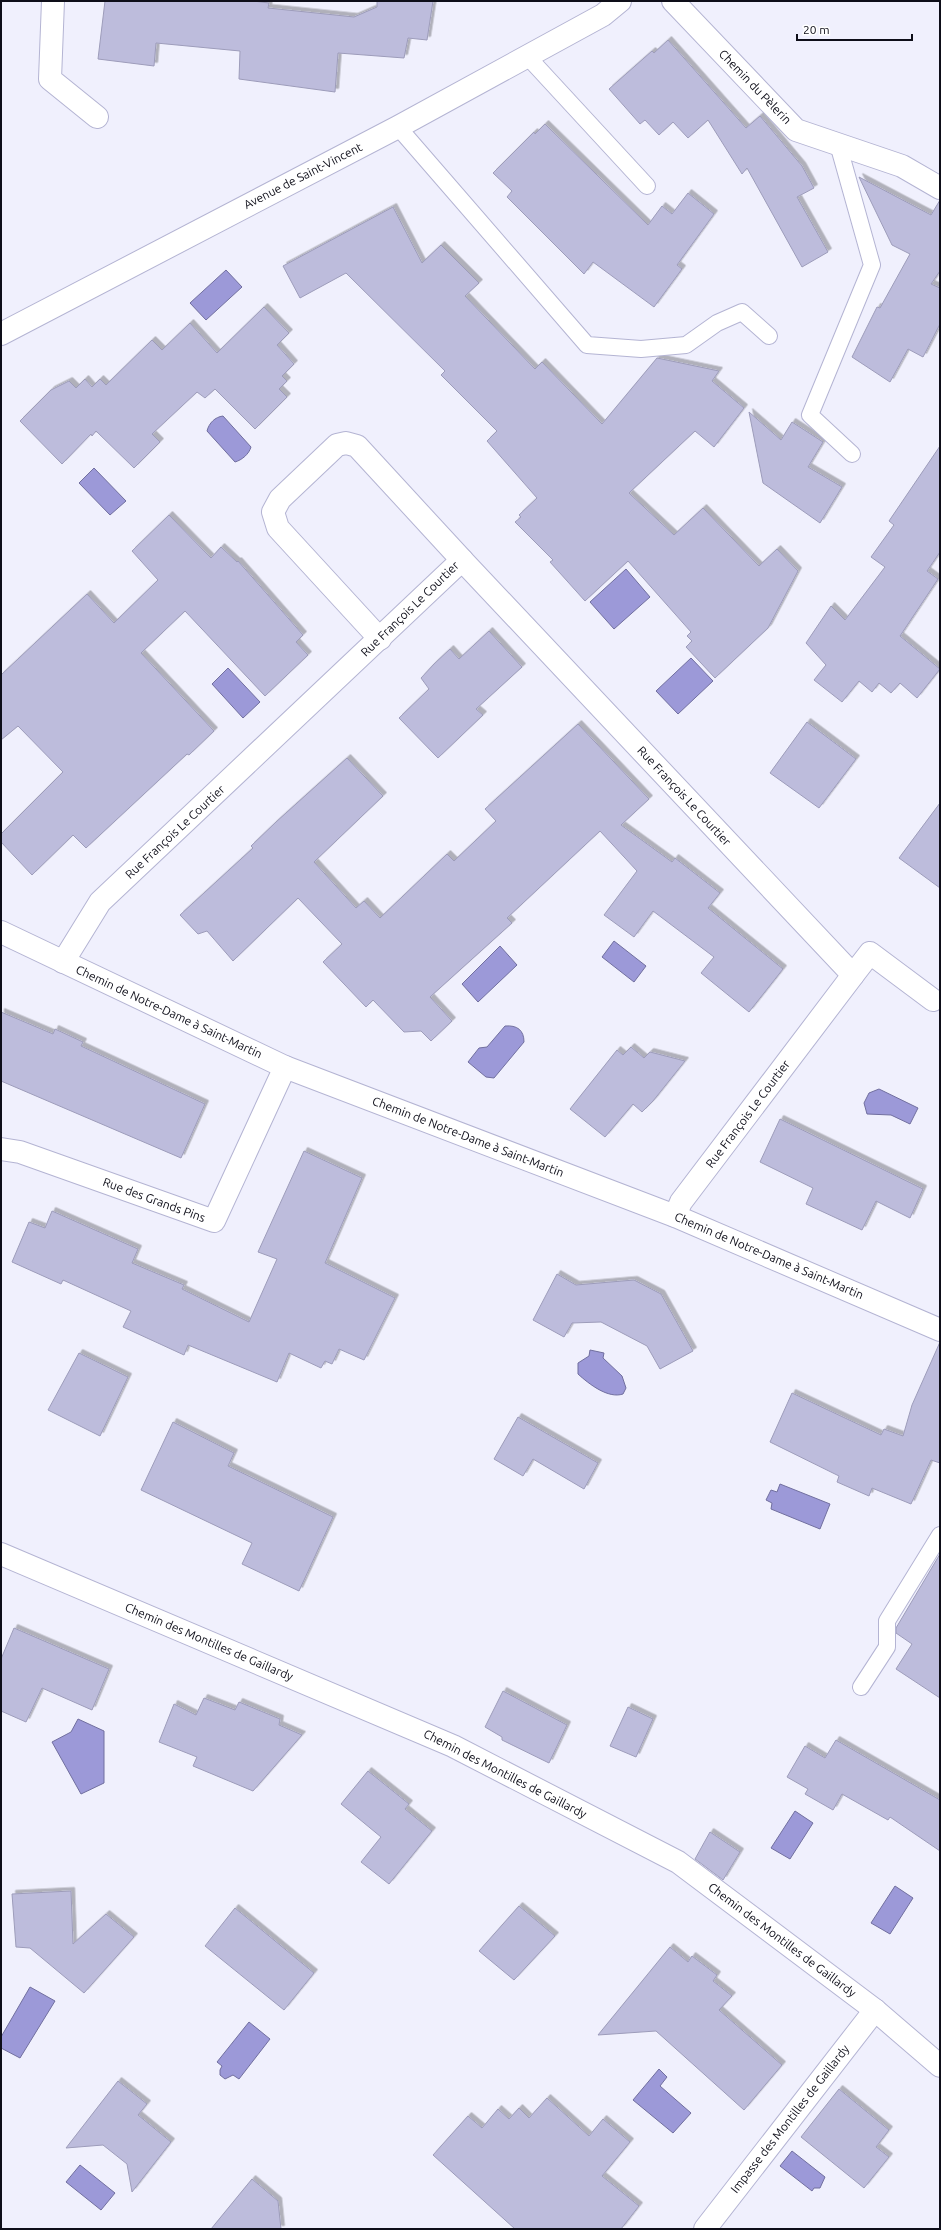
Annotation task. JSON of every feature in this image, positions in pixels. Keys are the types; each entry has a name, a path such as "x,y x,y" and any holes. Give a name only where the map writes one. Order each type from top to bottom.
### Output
{"street":[{"path":"53,1 50,79 97,117"},
{"name":"Avenue de Saint-Vincent","path":"1,334 398,127 527,56 620,1"},
{"name":"Chemin du Pèlerin","path":"673,1 796,130 902,166 940,188"},
{"path":"380,639 278,528 273,512 280,499 337,446 352,444 357,446 462,560"},
{"name":"Rue François Le Courtier","path":"63,962 100,902 462,560 853,975"},
{"name":"Chemin de Notre-Dame à Saint-Martin","path":"1,932 285,1067 675,1216 940,1330"},
{"name":"Rue François Le Courtier","path":"675,1216 681,1202 870,953 933,1000"},
{"name":"Rue des Grands Pins","path":"1,1149 20,1152 214,1222 285,1067"},
{"name":"Chemin des Montilles de Gaillardy","path":"1,1554 453,1746 678,1862 875,2010 940,2066"},
{"name":"Impasse des Montilles de Gaillardy","path":"705,2229 875,2010"}],"lane":[{"path":"527,56 647,186"},
{"path":"398,127 587,344 641,349 686,345 717,323 742,312 769,336"},
{"path":"838,144 872,265 810,415 852,454"},
{"path":"861,1687 887,1647 886,1621 940,1535"}],"shaded area":[{"path":"226,270 242,287 206,320 190,303"},
{"path":"223,416 251,447 245,456 235,462 207,431 209,425 213,421"},
{"path":"94,468 126,501 110,515 79,483"},
{"path":"626,569 650,597 614,629 590,602"},
{"path":"691,658 713,681 678,714 656,691"},
{"path":"228,668 260,702 243,718 212,684"},
{"path":"614,941 646,966 634,982 602,957"},
{"path":"500,946 517,965 478,1002 462,984"},
{"path":"505,1026 513,1026 519,1029 523,1034 524,1042 494,1078 486,1077 468,1062 479,1048 487,1047"},
{"path":"879,1089 918,1108 910,1124 891,1115 867,1114 864,1103 869,1093"},
{"path":"590,1350 604,1353 603,1358 622,1376 626,1388 623,1394 617,1395 605,1393 578,1374 578,1363 589,1356"},
{"path":"780,1484 830,1504 820,1529 771,1509 772,1503 766,1500 771,1490 777,1492"},
{"path":"78,1719 104,1731 104,1783 81,1794 52,1742 71,1732"},
{"path":"795,1811 813,1823 790,1859 771,1848"},
{"path":"895,1886 913,1898 890,1934 871,1923"},
{"path":"30,1987 55,2001 20,2058 1,2048 1,2037"},
{"path":"249,2022 270,2039 239,2079 233,2075 225,2079 220,2075 222,2066 217,2062"},
{"path":"659,2069 667,2077 660,2086 691,2113 673,2133 633,2100"},
{"path":"792,2151 825,2177 820,2188 814,2188 812,2191 780,2166"},
{"path":"80,2165 115,2193 101,2210 66,2182"}],"building":[{"path":"105,1 253,1 269,3 268,8 354,17 377,7 377,1 433,1 427,40 408,38 404,58 338,53 335,92 239,79 240,51 156,43 154,66 98,59"},
{"path":"668,40 746,128 760,116 802,166 814,188 797,197 828,252 802,267 747,168 742,174 708,120 688,138 673,122 659,135 645,120 640,124 609,89 652,51 654,53"},
{"path":"545,124 648,225 662,206 672,214 688,193 714,214 677,265 682,269 654,307 593,262 584,274 507,197 512,191 493,173 534,132 535,134"},
{"path":"859,177 931,215 940,200 940,271 931,284 940,288 940,324 923,357 908,349 890,382 852,357 877,307 880,308 910,254 892,245"},
{"path":"393,207 422,263 441,245 479,283 465,296 535,369 542,362 602,424 657,358 719,371 712,381 744,408 714,447 695,431 629,493 674,535 703,508 759,566 777,549 798,571 768,628 715,678 686,647 692,641 687,636 691,632 628,561 585,601 550,562 553,560 515,522 521,517 519,515 537,498 487,441 497,431 441,375 445,371 346,273 300,298 283,266"},
{"path":"264,307 289,333 277,345 294,364 282,376 287,381 279,389 287,397 255,429 215,389 205,398 197,392 152,434 160,442 134,468 96,431 92,436 91,434 62,464 20,421 51,390 69,381 76,388 85,379 92,387 100,379 106,385 152,340 162,350 190,323 217,353"},
{"path":"749,412 781,440 792,422 823,442 808,467 842,487 820,523 763,483"},
{"path":"940,446 940,552 927,571 938,579 900,636 940,669 917,698 900,683 891,693 879,683 872,692 859,681 842,702 814,680 826,665 806,643 831,606 845,620 885,567 871,557 894,525 889,521"},
{"path":"169,515 211,558 221,547 237,562 238,561 303,635 296,642 308,655 265,696 185,611 141,653 214,731 189,755 187,754 86,848 73,835 32,875 1,842 1,834 63,772 18,726 1,740 1,675 87,594 114,623 158,580 132,551"},
{"path":"489,631 522,667 476,709 483,715 438,758 399,718 429,689 421,678 434,664 450,649 459,659"},
{"path":"807,722 856,759 819,808 770,773"},
{"path":"578,724 649,799 621,825 672,862 675,858 720,893 708,908 783,969 749,1012 701,973 714,957 653,911 634,937 604,915 637,871 600,831 507,918 512,923 430,997 452,1021 431,1041 421,1031 404,1032 373,1000 366,1007 323,962 342,944 298,898 233,961 207,931 198,934 180,915 253,848 251,846 276,822 347,758 383,796 314,862 356,908 364,901 380,918 447,854 454,861 496,821 485,809"},
{"path":"940,803 940,888 899,858"},
{"path":"1,1012 53,1034 55,1029 83,1042 81,1046 205,1104 181,1158 1,1081"},
{"path":"631,1047 644,1058 650,1052 685,1061 653,1101 642,1112 633,1104 605,1137 570,1109 617,1050 623,1055"},
{"path":"780,1119 923,1189 910,1218 876,1201 862,1230 806,1204 813,1188 760,1162"},
{"path":"304,1151 362,1178 325,1263 395,1298 364,1360 339,1349 332,1364 325,1361 321,1368 289,1353 277,1382 188,1345 184,1355 123,1327 131,1311 63,1280 61,1284 12,1262 29,1222 45,1228 52,1211 138,1249 132,1263 184,1285 182,1289 249,1322 277,1259 258,1252"},
{"path":"557,1274 576,1285 634,1280 661,1294 693,1351 660,1369 647,1346 601,1322 572,1323 564,1337 533,1320"},
{"path":"940,1342 940,1463 931,1460 911,1504 872,1488 869,1496 837,1482 839,1476 770,1442 792,1393 881,1435 884,1429 903,1436 912,1405"},
{"path":"79,1353 128,1377 100,1436 48,1410"},
{"path":"518,1417 598,1463 584,1489 533,1459 523,1476 494,1459"},
{"path":"173,1422 234,1453 228,1466 333,1517 299,1591 242,1564 252,1543 141,1490"},
{"path":"940,1554 940,1698 896,1669 912,1644 896,1633 896,1628"},
{"path":"14,1628 109,1669 92,1710 42,1688 26,1722 1,1711 1,1659"},
{"path":"503,1691 567,1725 549,1763 502,1740 502,1737 485,1727"},
{"path":"204,1698 235,1710 239,1702 280,1719 279,1725 302,1735 253,1791 193,1766 197,1757 159,1742 174,1704 196,1715"},
{"path":"628,1707 653,1719 636,1757 610,1746"},
{"path":"836,1740 940,1800 940,1851 890,1817 888,1820 842,1794 833,1810 805,1794 808,1789 787,1777 805,1746 825,1758"},
{"path":"368,1771 409,1804 405,1809 432,1831 389,1884 361,1862 381,1837 341,1804"},
{"path":"710,1832 740,1852 723,1880 695,1859"},
{"path":"71,1891 73,1944 106,1914 134,1937 84,1993 30,1948 16,1947 12,1894"},
{"path":"519,1906 555,1936 514,1980 479,1951"},
{"path":"235,1908 314,1973 284,2010 205,1946"},
{"path":"670,1947 688,1962 692,1956 717,1975 713,1981 732,1996 719,2010 782,2065 744,2110 656,2031 598,2035"},
{"path":"118,2081 147,2104 138,2115 171,2142 132,2192 127,2164 103,2145 66,2148"},
{"path":"839,2089 889,2130 876,2147 889,2157 864,2188 801,2137"},
{"path":"547,2098 589,2136 603,2119 630,2142 602,2176 639,2206 621,2229 515,2229 433,2155 468,2116 482,2128 498,2109 509,2119 519,2108 529,2118"},
{"path":"252,2179 278,2201 281,2229 211,2229"}]}
